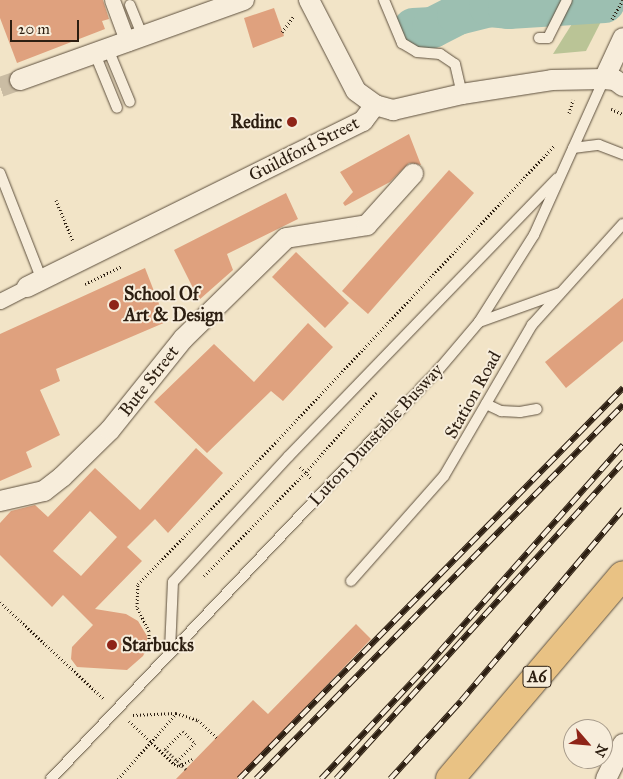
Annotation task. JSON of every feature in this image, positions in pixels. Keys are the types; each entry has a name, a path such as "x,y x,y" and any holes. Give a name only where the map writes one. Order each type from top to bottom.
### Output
{"highway":[{"name":"A6","path":"450,779 623,575"}],"street":[{"path":"112,0 135,40"},
{"path":"20,80 244,0"},
{"path":"309,0 356,90 375,104"},
{"name":"Luton Dunstable Busway","path":"616,81 623,38"},
{"name":"Guildford Street","path":"0,301 363,121 375,104 393,110 462,94 552,80 616,81"},
{"name":"Bute Street","path":"0,501 44,492 62,477 110,430 183,339 286,238 367,225 413,174"},
{"path":"606,779 623,744"}],"lane":[{"path":"384,0 402,43 418,52 440,54 455,64 462,94"},
{"path":"539,38 548,38 567,0"},
{"path":"130,4 135,40"},
{"path":"102,52 130,102"},
{"path":"102,52 117,108"},
{"name":"Luton Dunstable Busway","path":"51,779 170,650 440,368 479,322 534,235 573,148 616,81"},
{"path":"573,148 599,145 623,154"},
{"path":"170,650 172,582 289,456 563,172"},
{"path":"0,173 35,283"},
{"name":"Station Road","path":"351,581 444,476 532,325 623,224"},
{"path":"479,322 561,292"},
{"path":"486,404 512,412 537,409"}],"path":[{"path":"611,109 623,114"},
{"path":"56,200 81,260"},
{"path":"202,578 306,472 382,386"},
{"path":"299,465 312,479"},
{"path":"0,602 105,699"},
{"path":"118,779 176,713"},
{"path":"174,764 195,743 183,731 165,749 185,768 192,759 179,766 174,764 125,716 176,713 198,720 216,738"}],"green space":[{"path":"587,0 612,0 586,51 553,54"}],"building":[{"path":"0,0 103,0 109,19 102,21 105,29 17,63 0,18"},
{"path":"274,8 284,36 253,48 244,18"},
{"path":"409,134 421,165 409,163 390,182 345,206 343,203 353,192 340,172"},
{"path":"449,170 474,193 368,314 342,291"},
{"path":"286,193 298,219 227,254 233,270 199,300 174,250"},
{"path":"296,252 349,303 325,328 272,277"},
{"path":"145,268 166,322 56,369 60,381 40,390 60,435 26,452 32,467 0,481 0,334"},
{"path":"623,298 623,341 566,388 545,362"},
{"path":"308,323 333,347 283,401 271,391 207,453 154,402 214,344 254,382"},
{"path":"196,448 223,473 168,533 155,519 127,547 142,561 95,609 126,614 138,621 147,636 147,648 143,656 127,670 77,667 71,659 72,647 93,625 63,595 52,607 0,555 0,523 11,511 35,505 48,517 95,468 140,510","holes":["90,511 117,537 81,576 53,551"]},
{"path":"356,624 371,639 237,779 176,779 253,700 268,714"}],"waterway":[{"path":"413,28 432,27 457,14 489,6 508,8 604,2"}],"tunnel":[{"path":"0,87 20,80"}],"railway":[{"path":"239,779 623,388"},
{"path":"256,779 623,405"},
{"path":"321,779 425,668 623,445"},
{"path":"336,779 623,462"},
{"path":"390,779 461,701 623,509"}],"place":[{"name":"Redinc","path":"292,122"},
{"name":"School Of Art & Design","path":"114,305"},
{"name":"Starbucks","path":"112,645"}]}
